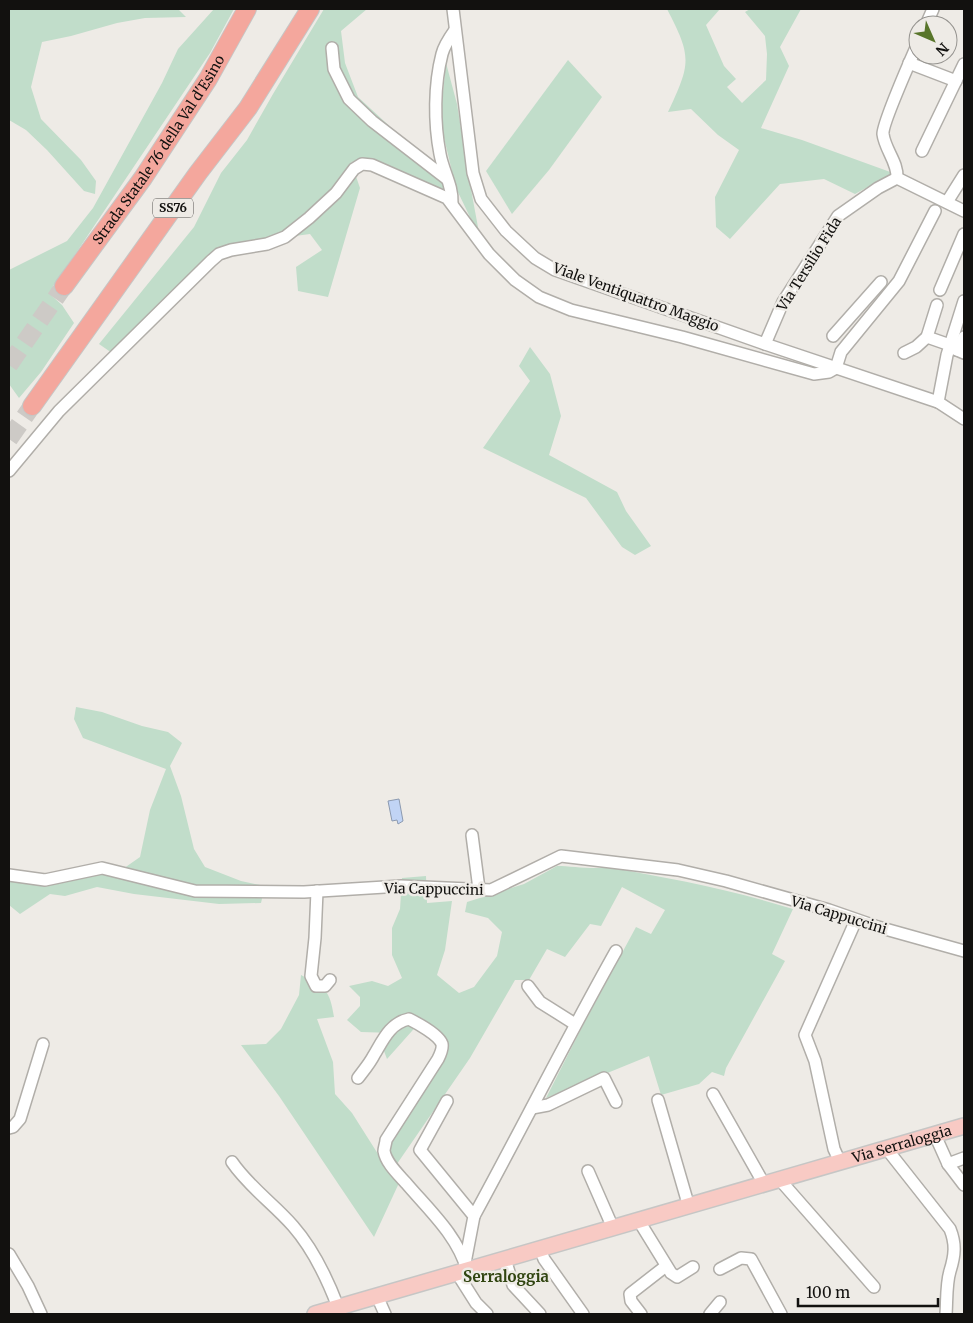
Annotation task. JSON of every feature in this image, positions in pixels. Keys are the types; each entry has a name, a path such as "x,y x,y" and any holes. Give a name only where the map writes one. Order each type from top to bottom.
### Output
{"highway":[{"name":"Strada Statale 76 della Val d'Esino","path":"64,286 143,178 208,79 247,9"},
{"name":"SS76","path":"32,406 198,173 248,108 310,9"}],"main road":[{"name":"Via Serraloggia","path":"315,1314 463,1269 639,1221 964,1126"}],"street":[{"name":"Viale Ventiquattro Maggio","path":"453,9 472,173 481,199 506,231 535,258 555,270 765,344 938,402 964,419"},
{"path":"452,203 448,179 440,156 436,116 438,73 442,52 455,30"},
{"path":"332,48 334,69 349,99 372,121 448,179"},
{"path":"922,151 964,64"},
{"path":"908,65 883,132 886,148 898,170 897,178 964,211"},
{"path":"914,65 956,81"},
{"path":"9,471 60,411 211,260 219,254 231,250 267,244 285,237 336,193 354,169 362,164 372,165 447,198 488,254 515,280 539,298 571,310 682,337 814,374 829,372 836,368 841,352 899,281 935,211"},
{"path":"947,202 964,175"},
{"name":"Via Tersilio Fida","path":"765,344 783,302 838,216 878,188 897,178"},
{"path":"940,290 964,234"},
{"path":"953,260 964,265"},
{"path":"833,336 881,282"},
{"path":"867,298 878,307"},
{"path":"938,402 955,349 964,301"},
{"path":"904,354 916,347 927,337 937,305"},
{"path":"927,337 955,349"},
{"path":"955,349 964,337"},
{"path":"472,835 479,890"},
{"name":"Via Cappuccini","path":"9,875 46,880 102,868 195,892 317,891 401,886 491,890 561,856 678,870 726,881 964,951"},
{"path":"317,891 311,976 316,986 325,986 330,980"},
{"name":"Via Serraloggia","path":"840,1162 834,1149 814,1061 805,1035 856,920"},
{"path":"463,1269 474,1216 616,950"},
{"path":"528,986 540,1002 575,1024"},
{"path":"358,1078 381,1041 397,1023 409,1019 438,1038 442,1044 441,1053 386,1140 384,1151 397,1173 446,1231 476,1303 487,1314"},
{"path":"9,1128 20,1119 43,1044"},
{"path":"532,1108 548,1105 604,1078 616,1102"},
{"path":"713,1094 764,1184"},
{"path":"658,1100 689,1206"},
{"path":"448,1101 420,1150 474,1216"},
{"path":"935,1135 948,1164 964,1185"},
{"path":"886,1148 950,1228 955,1252 950,1271 946,1314"},
{"path":"948,1164 964,1158"},
{"path":"232,1162 243,1177 294,1226 312,1252 328,1281 338,1307"},
{"path":"588,1171 613,1228"},
{"path":"780,1180 874,1287"},
{"path":"639,1221 671,1273 677,1276 693,1267"},
{"path":"540,1249 544,1259 583,1314"},
{"path":"9,1254 28,1286 41,1314"},
{"path":"720,1269 741,1258 751,1259 781,1314"},
{"path":"505,1259 513,1285 540,1314"},
{"path":"641,1314 631,1301 630,1294 666,1266"},
{"path":"376,1296 385,1314"},
{"path":"710,1314 720,1302"}],"green space":[{"path":"9,9 178,9 186,17 145,18 42,42 31,87 41,119 81,160 96,181 95,194 84,191 26,130 9,120"},
{"path":"214,9 234,9 210,53 53,286 51,295 62,305 74,323 41,372 19,398 9,384 9,270 67,241 93,208 162,83 178,49"},
{"path":"324,9 367,9 341,31 345,63 358,97 424,158 448,192 422,184 370,160 351,162 360,188 328,297 298,291 296,267 322,250 310,234 214,251 112,353 99,344 194,227 221,173 247,140"},
{"path":"667,9 720,9 706,25 724,66 736,79 727,87 742,103 766,80 767,54 765,36 745,12 750,9 801,9 780,47 789,66 761,128 802,140 893,173 855,194 824,179 780,184 730,239 716,227 715,197 739,150 718,135 691,109 668,112 681,82 686,60 681,38"},
{"path":"568,60 602,97 549,170 512,214 486,171"},
{"path":"446,63 457,104 480,238 456,188 440,121"},
{"path":"530,347 550,374 561,416 549,455 617,492 626,511 651,546 635,555 622,547 586,498 483,448 530,381 519,366"},
{"path":"76,707 102,712 142,726 168,732 182,743 170,766 181,796 194,849 205,867 241,881 265,886 261,903 219,904 134,894 97,887 65,896 50,894 20,914 9,905 9,877 120,871 140,857 150,810 166,769 83,738 74,719"},
{"path":"557,866 607,867 631,871 724,890 793,909 772,954 785,961 726,1068 724,1076 712,1072 699,1084 661,1095 649,1056 546,1098 636,927 651,934 665,910 622,887 601,926 590,924 565,957 547,949 529,980 515,980 470,1058 390,1174 399,1183 374,1237 279,1096 241,1045 266,1044 281,1029 299,995 301,975 321,986 331,1001 334,1017 317,1019 333,1062 335,1094 352,1113 378,1154 402,1125 447,1052 420,1022 387,1059 384,1051 394,1033 361,1032 347,1020 360,1006 360,997 349,986 372,981 388,986 402,978 392,955 392,928 400,909 402,878 426,876 427,903 452,901 445,950 437,975 459,993 474,987 497,956 502,932 488,918 465,912 467,902 524,884"}],"water":[{"path":"399,799 403,821 398,824 397,820 392,821 388,801"}],"tunnel":[{"path":"9,365 64,286"},
{"path":"9,439 32,406"}],"district":[{"name":"Serraloggia","path":"506,1277"}]}
